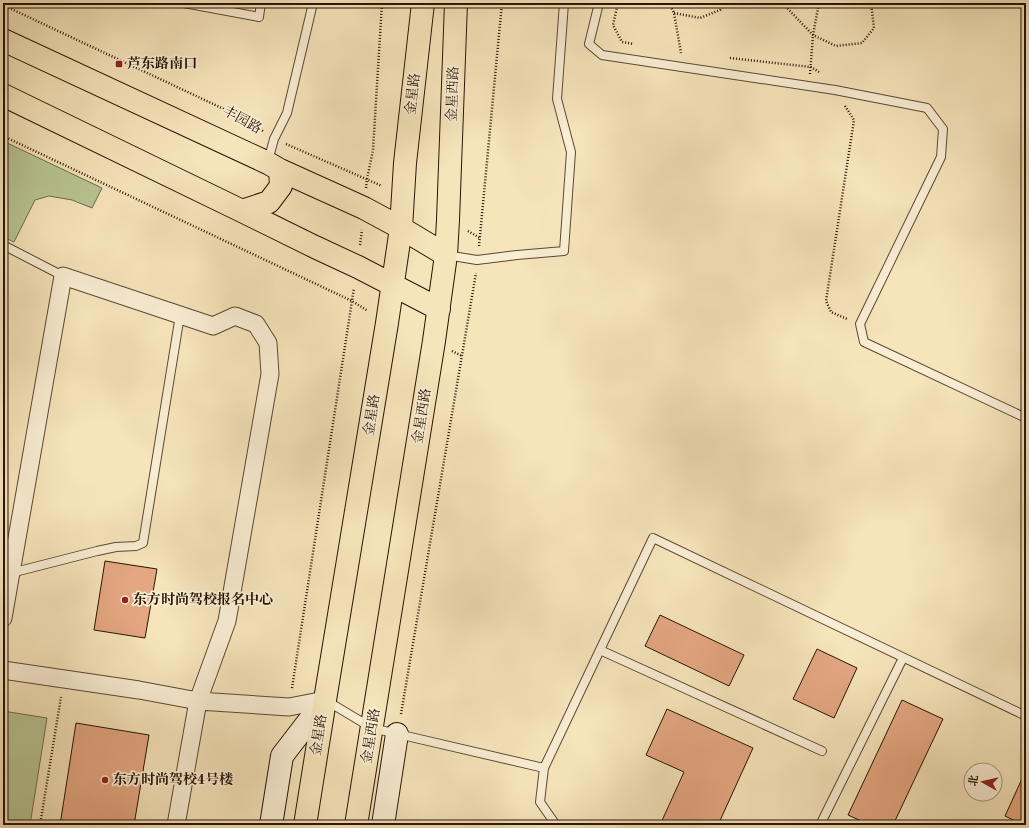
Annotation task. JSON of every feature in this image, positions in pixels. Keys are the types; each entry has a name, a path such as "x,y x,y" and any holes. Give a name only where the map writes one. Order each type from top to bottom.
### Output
{"main road":[{"path":"410,3 419,45"},
{"name":"金星路","path":"305,825 402,228 402,195 423,3"},
{"name":"金星西路","path":"356,825 434,341 446,255 456,3"},
{"path":"453,102 468,3"},
{"name":"丰园路","path":"3,40 364,208 402,228 446,255"},
{"path":"3,96 358,267 439,309"},
{"path":"242,211 269,202 281,186 274,166"}],"street":[{"path":"3,618 63,276 213,326 235,316 256,324 268,343 270,374 227,621 198,701 176,825"},
{"path":"3,670 139,690 198,701 289,707 325,700"},
{"path":"271,825 282,756 325,700"},
{"path":"383,825 398,734"}],"lane":[{"path":"186,3 259,17 261,3"},
{"path":"274,166 274,139 288,113 313,3"},
{"path":"446,255 477,260 564,251 571,152 557,99 564,3"},
{"path":"599,3 589,44 602,55 835,90 928,108 943,129 941,157 860,324 864,342 1026,418"},
{"path":"3,245 63,276"},
{"path":"11,574 97,551 116,547 136,546 143,543 180,315"},
{"path":"556,825 540,802 544,768 653,538 1026,716"},
{"path":"600,650 822,751"},
{"path":"820,825 903,658"},
{"path":"325,700 372,728 544,768"}],"path":[{"path":"289,707 358,267 367,179 373,150 382,3"},
{"path":"398,734 476,272 502,3"},
{"path":"618,3 613,24 622,42 636,44"},
{"path":"669,3 674,12 683,67"},
{"path":"674,12 700,18 720,10 726,3"},
{"path":"785,3 788,9 813,35 836,46 862,43 874,28 871,3"},
{"path":"809,86 813,35 819,3"},
{"name":"丰园路","path":"3,6 245,119 274,139 402,195"},
{"path":"673,51 688,54"},
{"path":"727,58 811,67 824,76 835,90 854,120 826,301 831,312 860,324"},
{"path":"3,136 352,302 387,323"},
{"path":"448,220 480,238"},
{"path":"434,341 462,356"},
{"path":"40,825 64,679"}],"green space":[{"path":"3,141 102,188 92,208 72,200 49,196 35,200 14,242 3,237"},
{"path":"3,711 47,718 30,825 3,825"}],"building":[{"name":"东方时尚驾校报名中心","path":"105,561 157,569 145,638 94,630"},
{"path":"660,615 744,655 729,686 645,646"},
{"path":"817,649 857,668 834,718 793,699"},
{"path":"902,700 943,719 893,825 870,825 848,815"},
{"path":"667,709 753,748 718,825 660,825 684,772 646,755"},
{"name":"东方时尚驾校4号楼","path":"76,723 149,735 134,825 60,825"},
{"path":"1026,770 1026,825 1024,825 1005,816"}],"place":[{"name":"芦东路南口","path":"119,64"},
{"name":"东方时尚驾校报名中心","path":"125,600"},
{"name":"东方时尚驾校4号楼","path":"105,780"}]}
